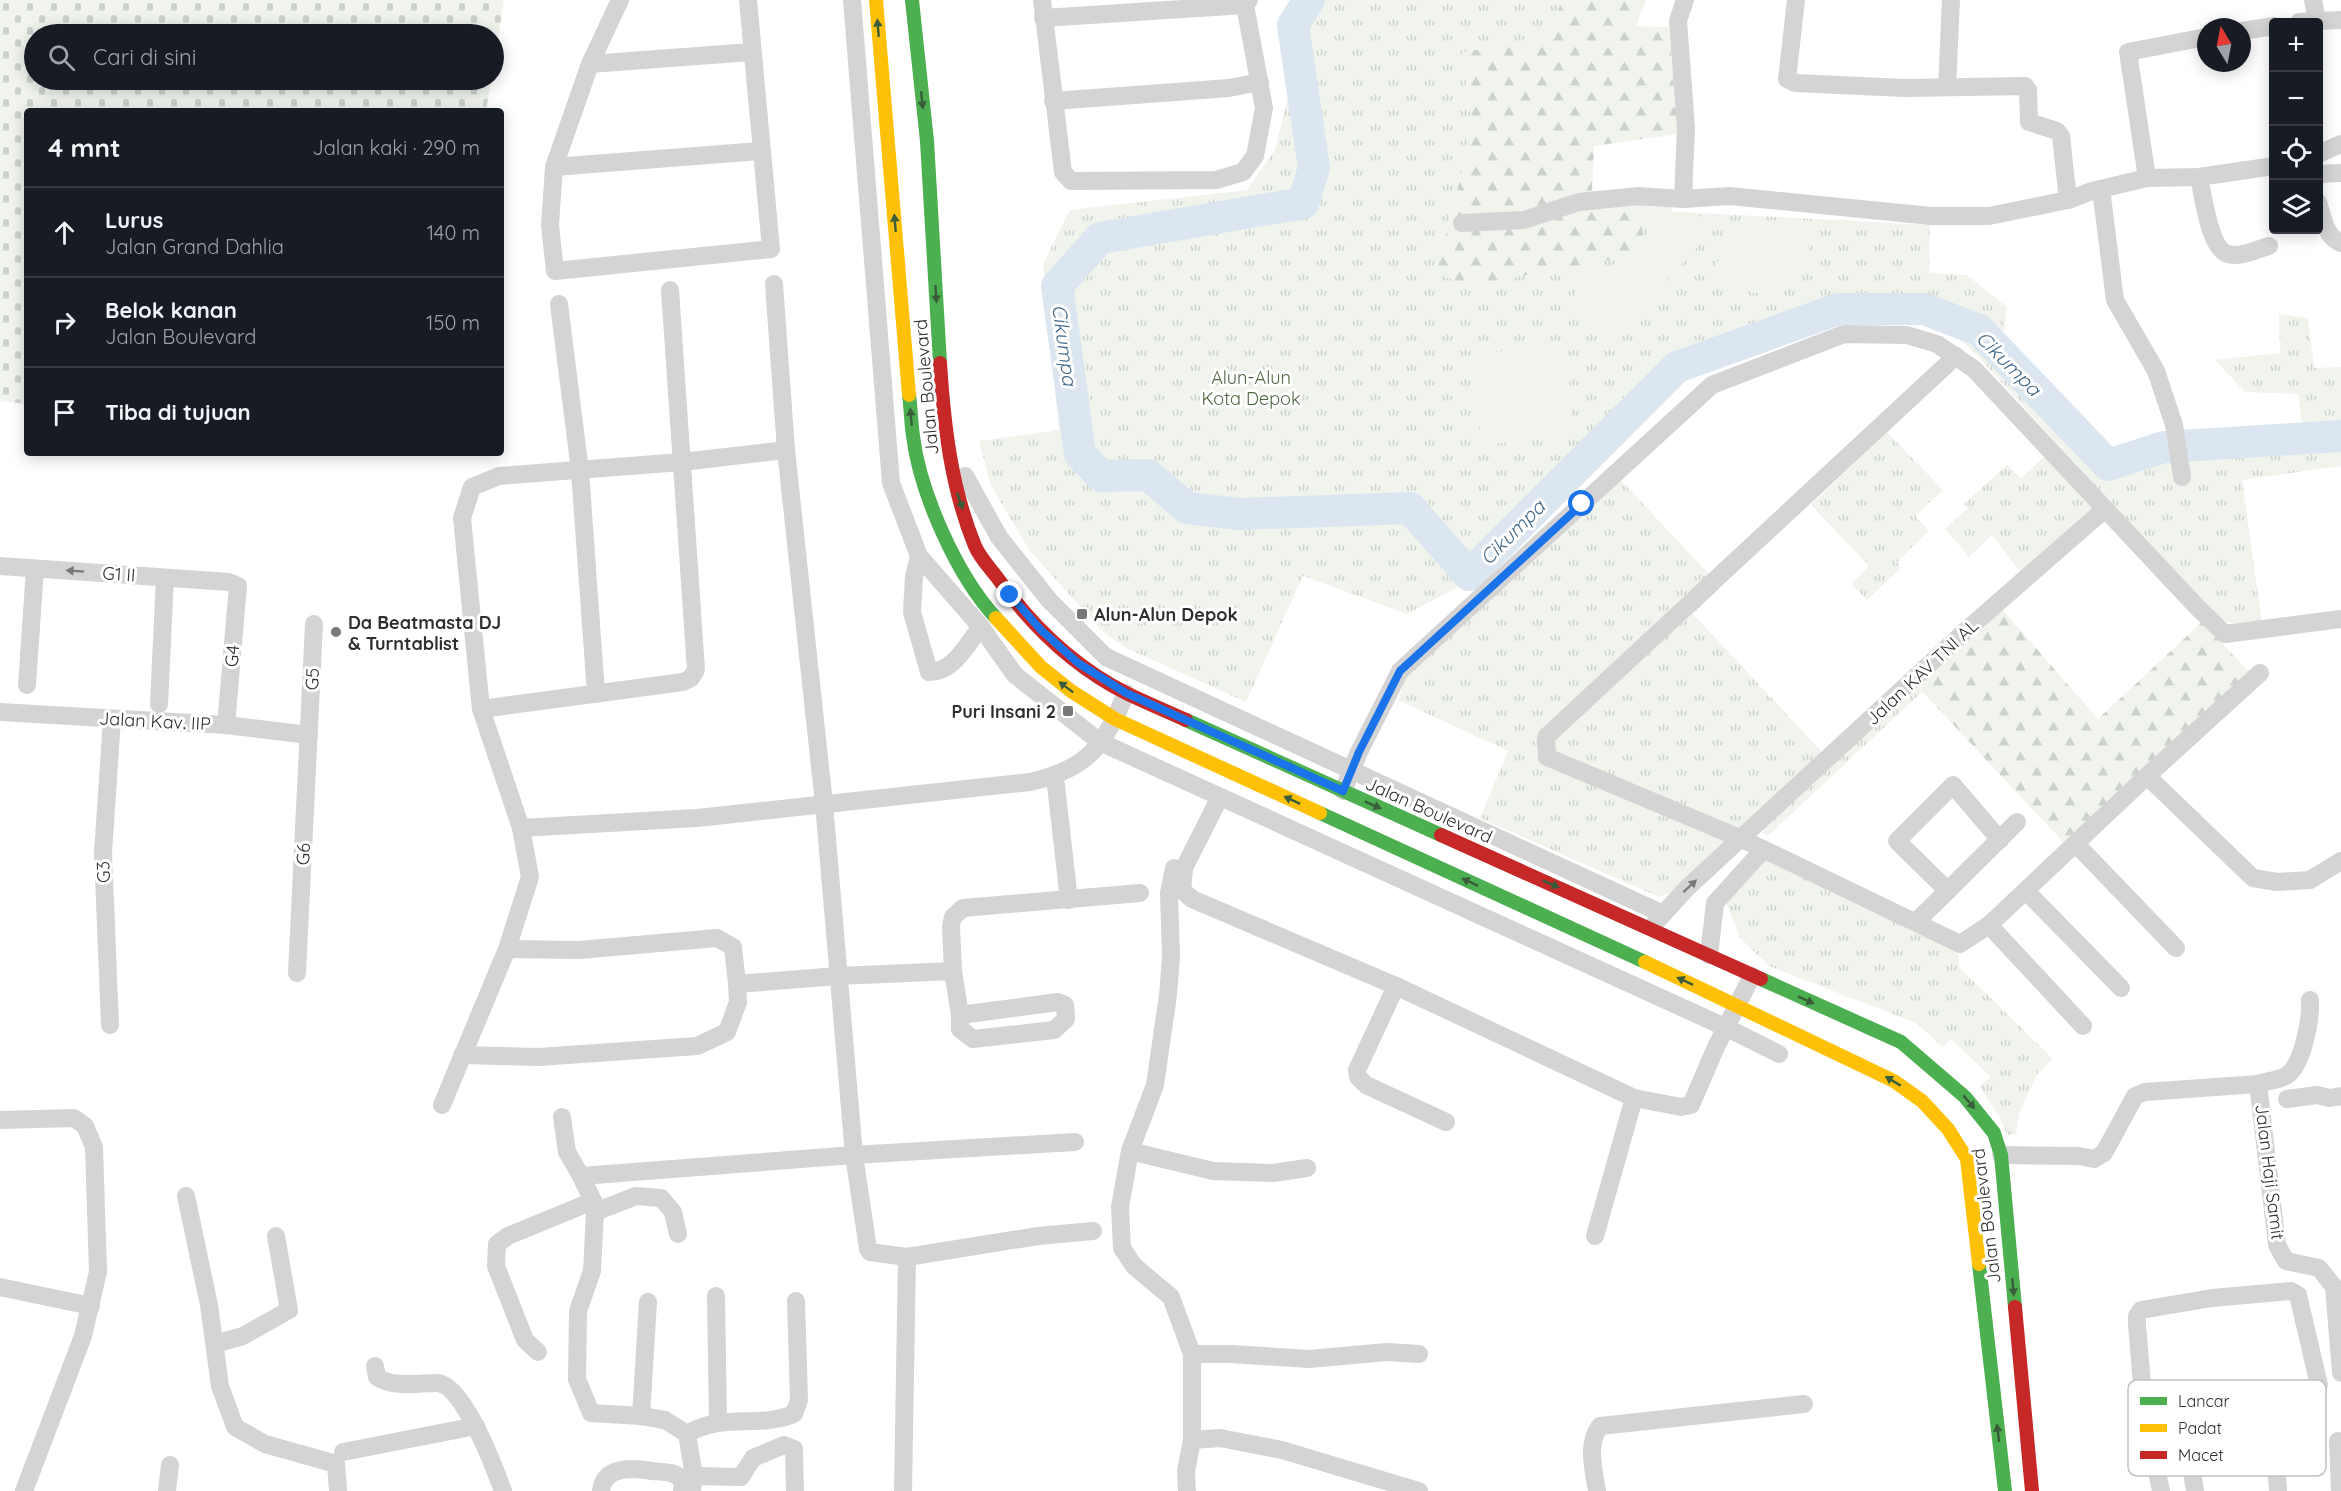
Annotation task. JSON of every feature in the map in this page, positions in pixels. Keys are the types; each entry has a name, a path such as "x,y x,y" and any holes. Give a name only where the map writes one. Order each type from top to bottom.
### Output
{"main road":[{"name":"Jalan Boulevard","path":"876,0 913,438 923,481 954,559 979,600 1041,667 1071,691 1115,719 1738,1005 1894,1081 1922,1101 1948,1129 1967,1159 2005,1491"},
{"name":"Jalan Boulevard","path":"912,0 927,141 944,424 955,485 976,548 1010,595 1041,630 1078,663 1126,693 1901,1042 1965,1096 1994,1133 2001,1155 2032,1491"}],"street":[{"path":"621,0 590,64 554,167 550,225 555,271 771,249 760,151 748,0"},
{"path":"852,0 891,483 919,556 981,627 1015,675 1100,742 1727,1028 1779,1054"},
{"path":"1683,199 1686,128 1678,21 1685,0"},
{"path":"1796,0 1787,79 1795,83 1947,87 2025,86 2028,90 2029,123 2057,131 2061,136 2068,200"},
{"path":"1947,87 1951,0"},
{"path":"2309,18 2313,0"},
{"path":"1247,3 1264,108 1255,156 1243,172 1216,180 1071,181 1063,172 1042,9 1247,3"},
{"path":"2323,21 2341,20"},
{"path":"2251,30 2269,27"},
{"path":"2147,178 2128,52 2197,39"},
{"path":"590,64 751,52"},
{"path":"1053,101 1229,88 1260,82"},
{"path":"2323,152 2341,144"},
{"path":"554,167 760,151"},
{"path":"1462,223 1524,220 1579,202 1638,196 1683,199 1730,196 1931,216 1989,216 2068,200 2147,178 2199,177 2269,167"},
{"path":"2323,174 2341,173"},
{"path":"2199,177 2213,239 2220,250 2229,255 2238,255 2269,246"},
{"path":"2101,189 2115,300 2156,371 2174,425 2182,477"},
{"path":"2323,216 2331,238 2341,243"},
{"path":"774,285 786,450 824,804 854,1155 868,1250 907,1257 1038,1236 1093,1231"},
{"path":"481,710 683,682 691,678 696,670 670,290"},
{"path":"559,304 580,471 596,694"},
{"path":"1343,791 1400,671 1712,385 1844,334 1907,335 1937,345 1974,369 2225,634 2341,619"},
{"path":"1956,356 1546,736 1547,757 1742,839 1960,944 1989,925 2260,673"},
{"path":"442,1105 507,950 530,877 521,828 481,710 462,518 472,488 499,476 682,462 786,450"},
{"path":"965,476 999,537 1049,600 1106,657 1663,914"},
{"name":"Jalan KAV TNI AL","path":"1650,928 1687,888 1962,634 2105,509"},
{"path":"919,556 914,576 912,612 929,672 941,672 952,664 981,627"},
{"name":"G1 II","path":"0,566 229,582 238,586"},
{"path":"27,685 35,568"},
{"path":"159,704 165,578"},
{"name":"G4","path":"226,725 238,586"},
{"name":"G5","path":"309,735 314,624"},
{"path":"521,828 697,818 1030,782 1055,777 1089,758 1115,719 1126,693"},
{"name":"Jalan Kav. IIP","path":"0,712 226,725 309,735"},
{"name":"G3","path":"110,1025 102,853 112,719"},
{"name":"G6","path":"297,973 309,735"},
{"path":"1220,767 1214,794 1184,867 1182,890 1192,898 1396,986 1634,1098 1681,1107 1691,1106 1716,1047 1752,976"},
{"path":"2147,776 2253,878 2277,882 2310,880 2341,861"},
{"path":"1055,777 1070,900"},
{"path":"1947,891 1897,841 1953,785 2000,840"},
{"path":"1187,1491 1186,1471 1192,1440 1192,1354 1171,1297 1134,1266 1122,1248 1120,1207 1131,1151 1155,1085 1168,995 1171,957 1169,893 1174,867 1214,794"},
{"path":"1916,922 2017,822"},
{"path":"2076,844 2176,948"},
{"path":"1709,955 1715,903 1762,850"},
{"path":"2026,891 2121,988"},
{"path":"960,1015 1058,1002 1065,1005 1066,1019 1054,1030 973,1040 960,1029 953,971 951,926 957,911 963,908 1140,893"},
{"path":"1989,925 2083,1026"},
{"path":"462,1055 539,1057 697,1046 727,1032 738,1002 733,947 717,938 579,950 507,950"},
{"path":"737,984 838,976 953,971"},
{"path":"1396,986 1357,1070 1358,1077 1366,1085 1446,1122"},
{"name":"Jalan Haji Samit","path":"2310,1000 2306,1035 2297,1062 2288,1075 2258,1084 2277,1245 2286,1261 2319,1268 2334,1287 2341,1373"},
{"path":"2001,1155 2079,1156 2094,1159 2104,1153 2134,1096 2145,1092 2258,1084"},
{"path":"2287,1099 2317,1095 2330,1098 2341,1096"},
{"path":"1595,1236 1634,1098"},
{"path":"562,1117 567,1152 581,1176 594,1207 592,1270 578,1311 577,1379 591,1413 665,1420 687,1434"},
{"path":"0,1120 74,1118 85,1126 94,1147 98,1272 83,1336 24,1491"},
{"path":"581,1176 854,1155 1076,1142"},
{"path":"1131,1151 1213,1171 1273,1173 1307,1168"},
{"path":"186,1196 209,1305 220,1386 235,1427 265,1444 336,1464 338,1491"},
{"path":"538,1353 525,1340 496,1266 497,1244 508,1236 594,1207 636,1196 661,1198 673,1212 678,1234"},
{"path":"215,1344 243,1336 289,1310 276,1236"},
{"path":"903,1491 907,1257"},
{"path":"0,1287 91,1306"},
{"path":"2142,1380 2137,1325 2137,1316 2141,1310 2212,1298 2291,1292 2298,1295 2302,1305 2318,1380"},
{"path":"716,1296 718,1422"},
{"path":"687,1434 701,1426 718,1422 778,1420 794,1414 799,1401 796,1301"},
{"path":"641,1416 648,1302"},
{"path":"1192,1354 1309,1359 1387,1352 1419,1354"},
{"path":"375,1366 377,1377 386,1382 440,1383 450,1388 476,1426 503,1491"},
{"path":"1597,1491 1592,1460 1595,1433 1600,1426 1804,1404"},
{"path":"343,1452 476,1426"},
{"path":"687,1434 693,1484 742,1484 753,1458 784,1445 794,1449 795,1491"},
{"path":"1192,1440 1220,1438 1282,1450 1419,1491"},
{"path":"2338,1441 2340,1491"},
{"path":"167,1491 170,1465"},
{"path":"601,1491 605,1479 613,1473 621,1469 633,1468 675,1474 682,1481 682,1491"},
{"path":"2153,1491 2161,1491 2158,1476"},
{"path":"2193,1476 2195,1491"},
{"path":"2277,1476 2278,1491"}],"green space":[{"path":"0,0 504,0 500,24 24,24 24,90 489,90 486,108 24,108 24,404 0,401"},
{"name":"Alun-Alun Kota Depok","path":"1311,0 1562,0 1549,41 1462,53 1473,128 1436,273 1642,210 1930,225 1929,273 1967,275 2007,307 2002,342 2114,450 2150,436 2303,432 2298,394 2245,392 2215,360 2280,353 2279,314 2308,318 2314,368 2341,367 2341,466 2242,480 2262,623 2239,626 2214,616 1971,349 1924,312 1838,312 1678,371 1591,448 1578,474 1471,580 1407,614 1303,576 1246,702 1126,648 1102,631 1030,551 991,486 979,441 1059,430 1043,264 1070,210 1247,190 1275,150"},
{"path":"1562,0 1646,0 1636,26 1669,27 1678,134 1594,146 1592,191 1673,194 1672,212 1643,210 1642,254 1467,286 1436,273 1473,128 1462,52 1549,41"},
{"path":"1647,213 1713,217 1712,232 1622,326 1610,330 1576,305 1574,282 1582,271 1645,260"},
{"path":"1739,221 1767,221 1794,225 1808,238 1808,259 1793,283 1767,294 1753,293 1728,282 1716,270 1716,263 1735,241"},
{"path":"1566,345 1574,436 1481,445 1473,354"},
{"path":"1887,432 1943,490 1915,516 1929,531 1897,562 1901,568 1867,600 1851,584 1869,566 1811,505"},
{"path":"2046,455 2094,509 2022,574 1992,535 1969,557 1945,529 1968,508 1964,504 2007,465 2021,478"},
{"path":"1617,476 1721,587 1693,614 1823,753 1676,892 1659,897 1480,818 1508,751 1398,700 1406,677"},
{"path":"2001,608 2098,719 2202,622 2251,674 2065,844 1917,686"},
{"path":"1917,686 1922,692 1769,835 1764,834 1763,829"},
{"path":"1765,860 1958,950 1959,967 2053,1059 2038,1073 2019,1114 2016,1134 2007,1135 1999,1116 1979,1086 1991,1077 1951,1039 1943,1047 1916,1023 1769,966 1740,938 1726,902"}],"waterway":[{"name":"Cikumpa","path":"1309,0 1293,25 1314,168 1303,203 1100,238 1057,286 1080,454 1101,476 1148,475 1187,508 1239,514 1410,508 1469,575 1677,367 1838,309 1924,309 1979,330 2108,465 2164,447 2341,436"}],"traffic: fast":[{"path":"912,0 927,141 940,363"},
{"path":"909,395 917,458 932,508 954,557 996,618"},
{"path":"1186,720 1441,835"},
{"path":"1320,813 1645,962"},
{"path":"1761,979 1901,1042 1965,1097 1994,1133 2001,1155 2015,1307"},
{"path":"1979,1264 2005,1491"}],"traffic: slow":[{"path":"876,0 909,395"},
{"path":"996,618 1041,667 1071,691 1115,719 1320,813"},
{"path":"1645,962 1894,1081 1922,1101 1948,1129 1967,1159 1979,1264"}],"traffic: jam":[{"path":"940,363 954,479 967,524 975,546 983,559 1026,614 1073,659 1109,684 1186,720"},
{"path":"1441,835 1761,979"},
{"path":"2015,1307 2032,1491"}],"place":[{"name":"Alun-Alun Depok","path":"1082,614"},
{"name":"Da Beatmasta DJ & Turntablist","path":"336,632"},
{"name":"Puri Insani 2","path":"1068,711"}],"route":[{"path":"1010,595 1041,630 1078,663 1126,693 1343,791 1359,752 1400,671 1582,504"}]}
